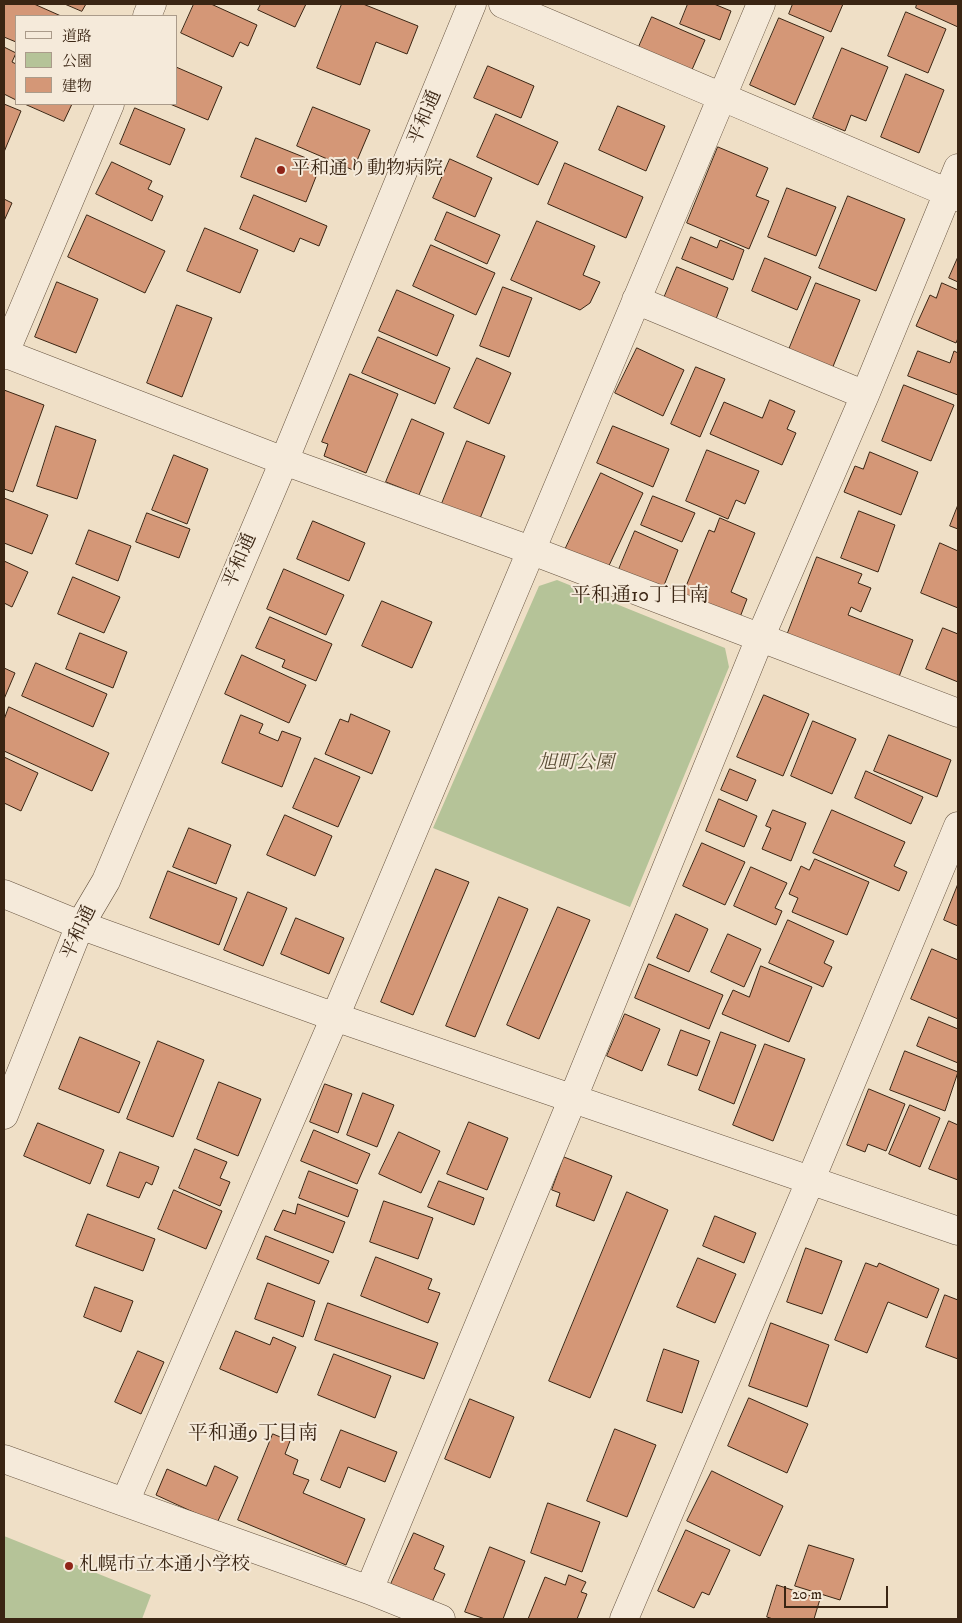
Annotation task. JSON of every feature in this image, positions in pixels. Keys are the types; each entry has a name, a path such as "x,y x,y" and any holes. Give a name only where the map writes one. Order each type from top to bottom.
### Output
{"street":[{"name":"平和通","path":"4,1115 80,925 106,881 284,461 472,4"},
{"path":"503,4 953,195"},
{"path":"126,1502 335,1017 761,4"},
{"path":"110,105 4,354 284,461 530,550 958,713"},
{"path":"368,1590 573,1098 760,638 953,195 958,168"},
{"path":"636,300 865,395"},
{"path":"624,1619 811,1179 958,826"},
{"path":"4,894 80,925 335,1017 958,1231"},
{"path":"4,1459 368,1590 441,1619"}],"green space":[{"name":"旭町公園","path":"557,580 725,648 729,667 630,907 433,828 539,586"},
{"path":"4,1536 151,1595 142,1619 4,1619"}],"building":[{"path":"4,4 34,4 59,15 15,15 15,42 4,37"},
{"path":"65,4 86,4 82,11"},
{"path":"194,4 211,4 257,25 248,46 240,42 233,57 181,33"},
{"path":"261,4 306,4 295,27 258,10"},
{"path":"342,4 363,4 418,26 407,54 376,42 360,85 317,68"},
{"path":"688,4 714,4 731,11 720,40 680,24"},
{"path":"793,4 843,4 831,32 789,14"},
{"path":"917,4 958,4 958,27 916,8"},
{"path":"906,12 946,29 928,73 888,56"},
{"path":"652,17 705,40 691,72 638,49"},
{"path":"779,18 824,37 795,105 750,85"},
{"path":"4,47 15,52 12,62 15,64 15,100 4,94"},
{"path":"842,48 888,67 866,121 851,115 845,131 813,118"},
{"path":"488,66 534,86 521,118 474,98"},
{"path":"178,68 222,87 208,120 172,105 178,105"},
{"path":"906,74 944,90 919,153 881,137"},
{"path":"4,104 21,111 4,152"},
{"path":"27,105 72,105 64,121"},
{"path":"618,106 665,126 646,171 599,150"},
{"path":"313,107 370,130 353,170 297,146"},
{"path":"135,108 185,129 170,165 120,144"},
{"path":"496,114 558,142 538,185 477,157"},
{"name":"平和通り動物病院","path":"256,138 321,164 306,202 241,177"},
{"path":"718,147 768,168 756,196 769,201 749,249 687,223"},
{"path":"450,159 492,178 475,217 433,198"},
{"path":"112,162 152,181 148,189 163,196 152,221 96,194"},
{"path":"565,163 643,197 626,238 548,204"},
{"path":"787,188 836,207 816,256 768,237"},
{"path":"254,195 327,226 319,246 300,238 294,252 240,229"},
{"path":"848,196 905,219 876,291 819,268"},
{"path":"4,199 12,203 4,221"},
{"path":"447,212 500,235 487,264 435,240"},
{"path":"87,215 165,251 145,293 68,257"},
{"path":"537,221 595,246 583,275 600,282 590,303 580,310 511,280"},
{"path":"205,228 258,250 240,293 187,271"},
{"path":"691,237 717,248 720,240 744,250 733,280 682,259"},
{"path":"431,245 495,273 476,315 413,286"},
{"path":"958,257 958,282 949,278"},
{"path":"765,258 811,277 797,310 752,291"},
{"path":"677,267 728,288 716,319 664,298"},
{"path":"57,282 98,299 76,353 35,337"},
{"path":"816,283 860,300 832,369 788,352"},
{"path":"942,283 958,290 958,338 956,343 916,326 930,295 936,298"},
{"path":"503,287 532,298 509,357 480,346"},
{"path":"397,290 454,315 437,356 379,331"},
{"path":"177,305 212,318 182,397 147,383"},
{"path":"378,337 450,368 435,404 362,373"},
{"path":"637,348 684,370 663,416 615,393"},
{"path":"918,351 950,363 954,351 958,353 958,395 908,376"},
{"path":"477,358 511,373 489,424 454,408"},
{"path":"696,367 725,379 700,437 671,424"},
{"path":"350,374 398,394 366,473 324,456 328,444 322,442"},
{"path":"904,385 954,405 931,461 882,441"},
{"path":"4,390 44,405 13,492 4,489"},
{"path":"770,400 795,411 787,429 796,433 782,465 710,434 724,402 762,418"},
{"path":"412,419 444,433 419,495 386,482"},
{"path":"56,426 96,440 77,499 37,486"},
{"path":"613,426 669,449 653,487 597,463"},
{"path":"467,441 505,456 479,521 441,506"},
{"path":"707,450 759,471 745,504 736,500 728,519 686,501"},
{"path":"870,452 918,472 901,515 844,492 855,466 863,469"},
{"path":"174,455 208,469 187,524 152,510"},
{"path":"601,473 643,493 606,572 564,552"},
{"path":"653,496 695,513 682,542 641,525"},
{"path":"4,498 48,515 32,554 4,543"},
{"path":"958,505 958,529 950,526"},
{"path":"859,511 895,525 878,572 841,558"},
{"path":"147,513 190,529 179,558 136,542"},
{"path":"720,518 755,533 731,592 747,599 737,625 680,601 709,530 714,532"},
{"path":"313,521 365,543 349,581 297,559"},
{"path":"89,530 131,546 118,581 76,564"},
{"path":"635,531 678,550 661,593 617,574"},
{"path":"940,543 958,551 958,608 921,593"},
{"path":"817,557 862,574 858,583 871,588 861,612 851,607 848,615 913,640 897,682 786,638"},
{"path":"4,561 28,572 12,607 4,603"},
{"path":"284,569 344,595 326,635 267,609"},
{"path":"73,577 120,597 104,633 58,614"},
{"path":"382,601 432,622 412,668 362,646"},
{"path":"270,617 332,644 316,681 282,667 285,660 256,648"},
{"path":"943,628 958,634 958,682 926,669"},
{"path":"80,633 127,652 113,688 66,669"},
{"path":"242,655 306,685 289,723 225,694"},
{"path":"36,663 107,694 93,727 22,696"},
{"path":"4,668 15,673 4,699"},
{"path":"764,695 809,714 783,776 737,757"},
{"path":"9,707 109,753 92,791 4,751 4,720"},
{"path":"351,714 390,731 372,774 325,754 340,719 348,722"},
{"path":"241,715 263,724 259,733 278,741 282,731 301,738 282,787 222,763"},
{"path":"813,721 856,739 832,794 791,776"},
{"path":"889,735 951,760 937,797 874,771"},
{"path":"4,757 38,773 21,811 4,803"},
{"path":"315,758 360,777 338,827 293,808"},
{"path":"730,769 756,780 747,801 721,790"},
{"path":"866,771 923,797 911,824 855,798"},
{"path":"719,799 757,816 744,847 706,831"},
{"path":"773,810 806,823 791,861 762,849 771,828 766,826"},
{"path":"832,810 905,842 894,866 907,872 899,891 813,853"},
{"path":"285,815 332,836 315,876 267,855"},
{"path":"189,828 231,845 216,884 173,867"},
{"path":"702,843 745,862 725,905 683,886"},
{"path":"815,859 869,882 847,935 792,912 798,898 789,894 801,866 809,870"},
{"path":"751,867 787,883 775,908 782,911 776,925 734,906"},
{"path":"436,869 469,882 413,1015 381,1002"},
{"path":"168,871 237,898 219,945 150,918"},
{"path":"958,884 958,926 944,920"},
{"path":"248,892 287,908 263,966 224,950"},
{"path":"499,897 528,909 475,1037 446,1026"},
{"path":"558,907 590,920 539,1039 507,1025"},
{"path":"676,914 708,929 689,972 657,958"},
{"path":"296,918 344,938 329,974 281,954"},
{"path":"788,920 834,941 824,963 832,967 823,987 769,963"},
{"path":"728,934 761,949 744,987 711,972"},
{"path":"932,949 958,960 958,1019 911,999"},
{"path":"649,964 723,995 709,1029 635,998"},
{"path":"761,966 812,987 789,1042 722,1014 733,990 749,997"},
{"path":"625,1014 660,1029 642,1071 607,1056"},
{"path":"929,1017 958,1029 958,1063 917,1046"},
{"path":"681,1030 710,1041 697,1076 668,1065"},
{"path":"721,1032 756,1045 734,1104 699,1090"},
{"path":"80,1037 140,1062 119,1113 59,1089"},
{"path":"158,1041 204,1060 173,1137 127,1119"},
{"path":"765,1044 805,1059 773,1141 733,1125"},
{"path":"905,1051 958,1072 945,1111 890,1090"},
{"path":"219,1082 261,1099 238,1156 197,1139"},
{"path":"325,1084 352,1094 338,1133 310,1122"},
{"path":"869,1089 905,1104 886,1151 868,1144 865,1152 847,1145"},
{"path":"363,1093 394,1105 377,1147 347,1135"},
{"path":"910,1105 940,1118 920,1167 889,1154"},
{"path":"949,1121 958,1125 958,1180 929,1169"},
{"path":"469,1122 508,1138 487,1190 447,1174"},
{"path":"38,1123 104,1150 90,1184 24,1156"},
{"path":"314,1130 370,1154 357,1184 301,1161"},
{"path":"399,1132 440,1151 421,1193 379,1174"},
{"path":"195,1149 227,1162 220,1178 230,1182 220,1206 179,1188"},
{"path":"120,1152 159,1167 152,1185 146,1182 139,1198 107,1186"},
{"path":"564,1157 612,1176 594,1221 556,1206 560,1193 552,1190"},
{"path":"309,1171 358,1190 348,1217 299,1198"},
{"path":"439,1181 484,1198 474,1225 428,1207"},
{"path":"174,1190 222,1211 206,1249 158,1229"},
{"path":"627,1192 668,1210 590,1398 549,1381"},
{"path":"384,1201 433,1218 418,1259 370,1242"},
{"path":"298,1204 345,1222 333,1253 274,1230 283,1210 295,1214"},
{"path":"88,1214 155,1239 143,1271 76,1246"},
{"path":"715,1216 756,1233 744,1263 703,1246"},
{"path":"266,1236 329,1261 319,1284 257,1259"},
{"path":"806,1248 842,1261 822,1314 787,1302"},
{"path":"376,1257 432,1279 428,1289 440,1293 428,1323 361,1296"},
{"path":"698,1258 736,1274 715,1323 677,1307"},
{"path":"866,1263 877,1267 879,1263 939,1289 927,1318 888,1302 867,1353 835,1340"},
{"path":"268,1283 315,1301 303,1337 255,1319"},
{"path":"95,1287 133,1301 121,1332 84,1317"},
{"path":"945,1295 958,1300 958,1359 926,1347"},
{"path":"328,1303 438,1343 424,1379 315,1340"},
{"path":"771,1323 829,1345 807,1407 749,1386"},
{"path":"236,1331 270,1345 273,1337 296,1347 277,1393 220,1369"},
{"path":"664,1349 699,1361 682,1413 647,1401"},
{"path":"138,1351 164,1362 141,1414 115,1402"},
{"path":"334,1354 391,1376 375,1418 318,1395"},
{"path":"749,1398 808,1424 787,1473 728,1446"},
{"path":"470,1399 514,1417 490,1478 445,1459"},
{"path":"615,1429 656,1445 627,1517 587,1501"},
{"path":"341,1430 397,1452 385,1482 348,1467 340,1488 321,1480"},
{"path":"273,1434 290,1441 285,1454 298,1460 293,1474 309,1480 303,1493 365,1519 346,1565 238,1520"},
{"path":"215,1466 238,1477 217,1523 156,1495 167,1469 206,1486"},
{"path":"712,1471 783,1506 760,1556 687,1521"},
{"path":"548,1503 600,1522 582,1572 531,1553"},
{"path":"686,1530 730,1550 709,1595 702,1592 694,1608 658,1591"},
{"path":"414,1533 444,1546 434,1569 445,1574 432,1602 391,1584"},
{"path":"809,1545 854,1559 840,1600 795,1586"},
{"path":"490,1547 525,1561 503,1619 485,1619 465,1612"},
{"path":"569,1575 586,1582 581,1592 587,1594 577,1619 528,1619 545,1577 565,1585"},
{"path":"777,1585 820,1599 814,1619 773,1619 767,1617"}],"place":[{"name":"平和通り動物病院","path":"281,170"},
{"name":"札幌市立本通小学校","path":"69,1566"}],"district":[{"name":"平和通10丁目南","path":"640,597"},
{"name":"平和通9丁目南","path":"253,1435"}]}
